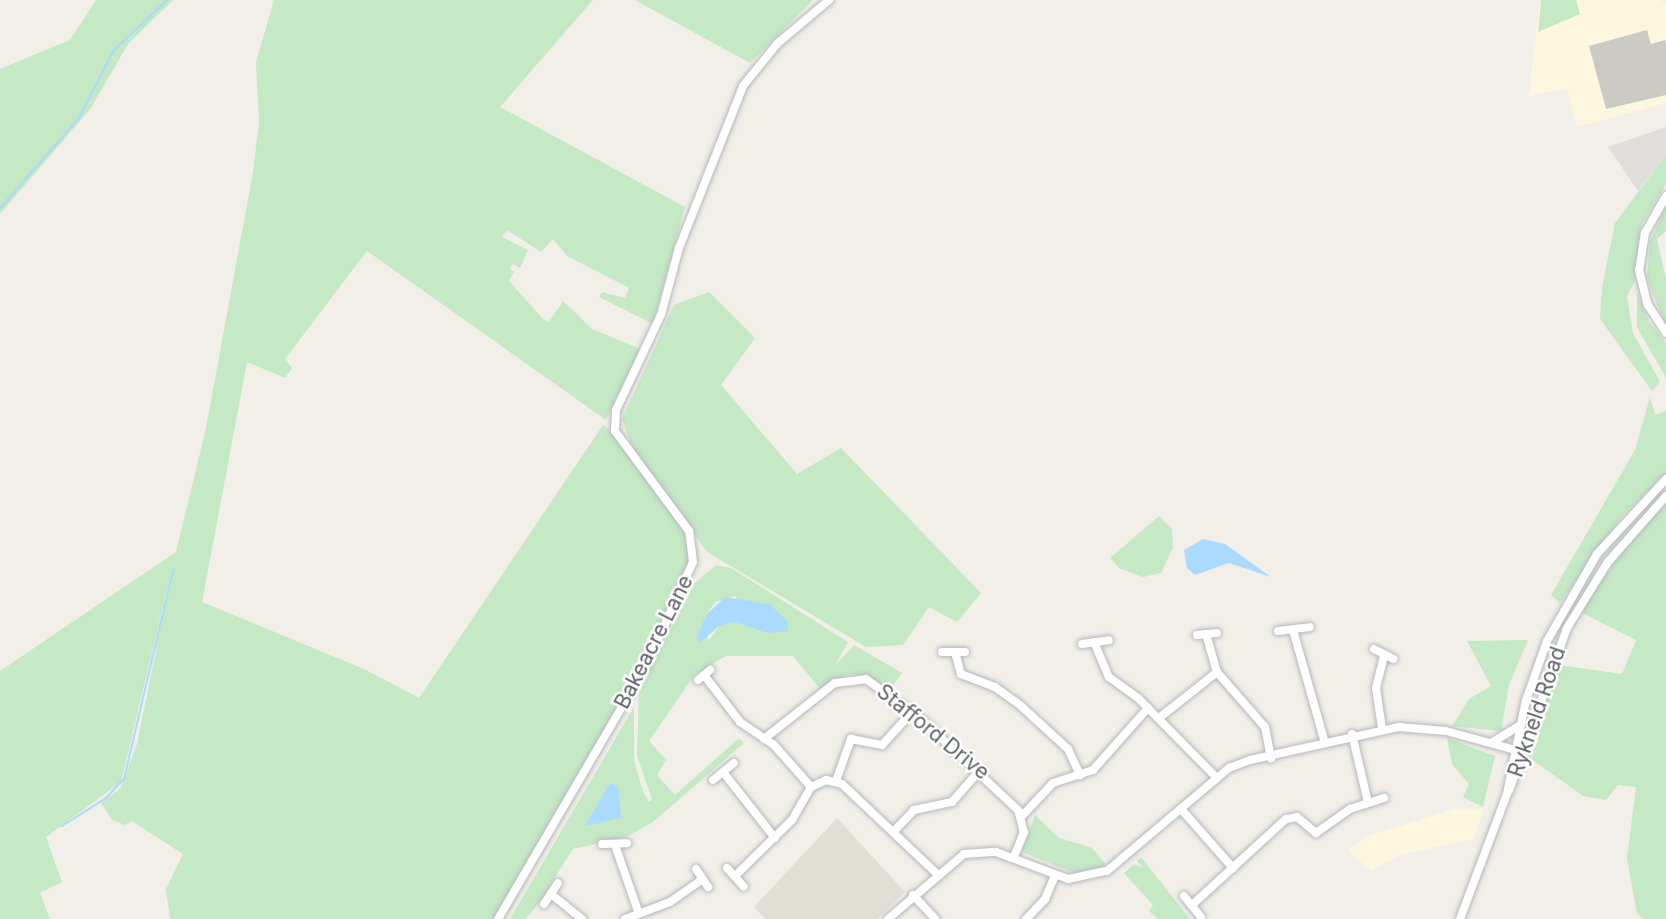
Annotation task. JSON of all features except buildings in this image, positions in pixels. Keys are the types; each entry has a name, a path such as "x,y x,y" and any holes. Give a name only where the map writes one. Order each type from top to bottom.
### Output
{"street":[{"name":"Bakeacre Lane","path":"498,919 646,666 694,562 689,531 615,431 616,410 662,314 679,248 743,86 765,57 829,0"},
{"path":"1666,197 1645,233 1639,270 1648,306 1666,334"},
{"name":"Rykneld Road","path":"1518,751 1521,723 1543,650 1571,596 1614,532 1666,479"},
{"name":"Rykneld Road","path":"1460,919 1507,794 1518,751 1548,669 1582,600 1623,541 1666,496"},
{"path":"1278,631 1310,627"},
{"path":"1293,629 1325,743"},
{"path":"1217,633 1201,634 1217,672 1259,718 1271,758"},
{"path":"1082,644 1109,640"},
{"path":"1094,642 1109,677 1159,718 1217,778"},
{"path":"1374,649 1394,659"},
{"path":"942,652 965,652"},
{"path":"955,652 961,674 995,687 1021,706 1068,749 1080,775"},
{"path":"1382,729 1376,688 1384,655"},
{"path":"1159,718 1217,672"},
{"path":"704,675 740,723 764,740 811,787"},
{"name":"Stafford Drive","path":"764,740 846,679 866,680 912,712 980,770 1022,816"},
{"path":"1014,856 1024,832 1022,816 1053,783 1080,775 1099,765 1148,708"},
{"path":"836,781 850,740 882,745 912,712"},
{"path":"1492,742 1521,723"},
{"path":"888,919 936,873 956,858 981,850 1014,856 1055,876 1080,880 1107,871 1217,778 1240,763 1271,758 1352,734 1382,729 1432,728 1518,751"},
{"path":"1352,734 1368,802"},
{"path":"713,780 734,763"},
{"path":"894,831 914,810 952,802 980,770"},
{"path":"723,772 775,838"},
{"path":"735,876 775,838 811,787 836,781"},
{"path":"836,781 894,831 936,873"},
{"path":"1192,905 1292,816 1316,833 1368,802 1384,798"},
{"path":"1181,809 1233,868"},
{"path":"602,844 627,843"},
{"path":"615,845 639,914"},
{"path":"727,868 744,887"},
{"path":"696,869 708,887"},
{"path":"1026,919 1045,899 1055,876"},
{"path":"625,919 656,908 701,880"},
{"path":"544,904 558,883"},
{"path":"551,894 582,919"},
{"path":"913,895 934,919"},
{"path":"1184,896 1201,917"},
{"path":"656,908 661,919"}],"shaded area":[{"path":"1540,0 1661,0 1666,5 1666,103 1577,127 1567,88 1529,96"},
{"path":"1666,127 1666,155 1638,191 1608,147"},
{"path":"1455,809 1484,809 1473,839 1399,855 1371,871 1348,850 1368,836"},
{"path":"837,818 905,892 877,919 766,919 754,907"}],"green space":[{"path":"96,0 173,0 128,44 91,108 0,214 0,69 70,40"},
{"path":"274,0 593,0 500,107 685,207 653,324 599,297 602,292 625,298 629,288 567,256 553,239 541,252 507,230 502,237 528,250 520,268 513,264 510,269 514,272 509,281 543,319 549,322 563,301 592,329 641,349 606,420 367,251 285,359 292,368 285,378 247,362 202,602 364,669 419,698 603,425 620,440 689,531 694,555 656,645 498,919 170,919 166,889 183,854 132,821 125,825 112,820 101,803 120,789 137,744 173,565 121,782 46,837 62,882 40,893 50,919 0,919 0,671 176,552 206,428 253,172 259,122 256,62"},
{"path":"635,0 813,0 750,63"},
{"path":"1541,0 1576,0 1580,14 1538,32"},
{"path":"1666,155 1666,184 1641,225 1635,281 1627,296 1633,333 1660,382 1652,391 1600,319 1602,287 1615,223"},
{"path":"1666,205 1666,231 1657,239 1666,279 1666,327 1647,278 1650,242"},
{"path":"709,292 755,338 721,385 797,474 841,448 981,593 957,622 929,607 903,645 866,647 707,552 633,449 622,419 674,305"},
{"path":"1637,292 1649,322 1666,343 1666,378 1637,327"},
{"path":"1650,397 1655,415 1666,411 1666,474 1623,515 1560,603 1551,595 1635,450"},
{"path":"1666,504 1666,919 1644,919 1637,914 1627,858 1636,787 1618,785 1606,800 1583,796 1527,756 1559,665 1622,674 1636,640 1580,612 1624,549"},
{"path":"1159,516 1172,529 1173,548 1161,573 1143,577 1119,568 1110,558"},
{"path":"716,565 731,568 848,642 835,666 854,645 902,673 890,690 864,675 849,674 821,690 793,656 726,656 695,674 649,741 666,760 657,775 675,795 739,738 744,743 653,822 626,837 573,849 536,907 525,919 510,919 634,707 634,761 643,791 649,802 652,799 637,756 639,691 694,584","holes":["736,596 735,622 719,626 708,641 707,614 715,602"]},
{"path":"1528,640 1509,685 1501,731 1452,726 1469,699 1491,686 1467,641"},
{"path":"1447,738 1495,756 1483,807 1463,797 1469,784 1452,764"},
{"path":"1035,815 1059,838 1092,848 1106,865 1077,874 1022,852"},
{"path":"1141,857 1190,919 1158,919 1149,911 1153,905 1124,873 1134,864 1143,868 1137,861"}],"water":[{"path":"1203,539 1225,544 1271,577 1229,563 1195,575 1187,568 1184,550"},
{"path":"725,597 769,604 788,622 788,631 768,633 735,622 719,626 701,642 696,638 707,614"},
{"path":"610,783 618,787 621,818 585,826"}],"waterway":[{"path":"0,208 79,118 114,50 167,0"},
{"path":"62,826 106,798 124,779 173,570"}]}
